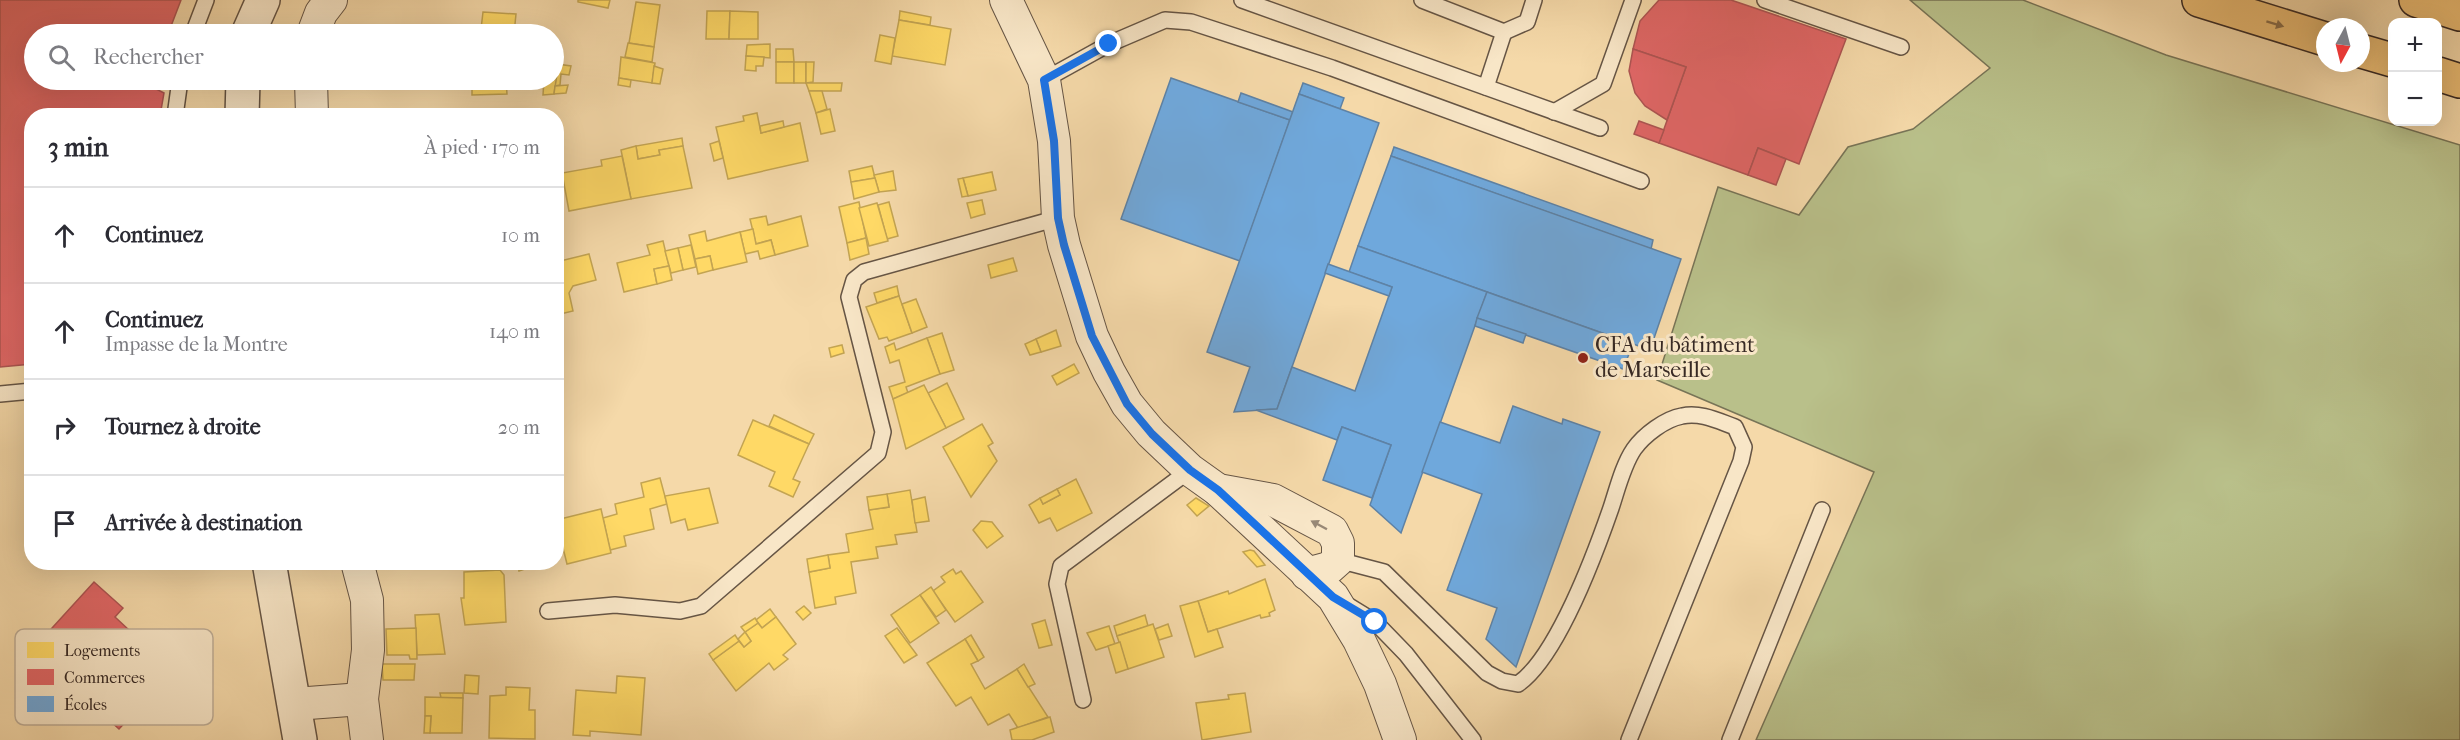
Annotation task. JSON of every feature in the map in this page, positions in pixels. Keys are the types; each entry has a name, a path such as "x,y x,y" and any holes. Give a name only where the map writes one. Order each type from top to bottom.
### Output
{"highway":[{"path":"2199,0 2316,36"},
{"path":"2416,0 2460,14"},
{"path":"2370,54 2388,59"},
{"path":"2442,75 2460,81"}],"street":[{"path":"252,24 263,0"},
{"path":"316,24 331,0"},
{"path":"1006,0 1044,80 1054,141 1058,218 1092,336 1109,372 1127,404 1152,434 1190,470 1218,490 1333,597 1368,657 1400,740"},
{"path":"242,108 243,90"},
{"path":"311,90 312,108"},
{"path":"1218,490 1273,500 1332,531 1338,543 1338,560 1329,568 1307,574"},
{"path":"270,570 300,740"},
{"path":"359,570 367,600 368,650 362,699 367,740"},
{"path":"295,704 362,699"}],"lane":[{"path":"197,24 206,0"},
{"path":"1242,0 1280,6 1486,87 1600,128"},
{"path":"1422,0 1504,32 1527,22 1534,0"},
{"path":"1554,112 1603,84 1633,0"},
{"path":"1765,0 1902,47"},
{"path":"1044,80 1109,44 1166,20 1191,22 1332,68 1641,181"},
{"path":"1486,87 1504,32"},
{"path":"176,108 179,90"},
{"path":"548,611 615,605 680,611 701,606 878,453 883,432 849,297 854,280 864,272 1058,218"},
{"path":"0,394 24,392"},
{"path":"1338,560 1384,572 1487,672 1502,681 1518,684 1530,676 1564,621 1593,559 1634,449 1653,430 1682,416 1708,416 1735,427 1744,447 1741,461 1629,740"},
{"path":"1083,700 1057,584 1061,566 1190,470"},
{"path":"1730,740 1822,510"},
{"path":"1333,597 1375,622 1406,654 1473,740"}],"green space":[{"path":"1910,0 2023,0 2166,55 2388,123 2388,126 2398,126 2460,145 2460,740 1756,740 1874,472 1657,380 1718,187 1799,215 1848,147 1913,129 1990,68"}],"building: Logements":[{"path":"578,0 610,0 608,8 578,2"},
{"path":"636,2 660,5 654,47 629,43"},
{"path":"707,11 730,11 729,39 706,39"},
{"path":"730,11 758,12 758,39 729,39"},
{"path":"900,11 931,17 930,25 899,20"},
{"path":"483,12 516,14 515,24 482,24"},
{"path":"899,20 951,29 945,65 892,56"},
{"path":"880,35 895,38 891,64 875,61"},
{"path":"628,43 654,47 652,62 625,57"},
{"path":"770,44 770,58 746,56 747,45"},
{"path":"776,49 793,49 794,62 776,62"},
{"path":"746,56 764,57 763,66 756,66 756,71 745,70"},
{"path":"621,57 655,63 652,83 619,78"},
{"path":"776,62 794,62 794,83 776,83"},
{"path":"794,62 806,62 806,83 794,83"},
{"path":"806,62 814,62 813,82 806,83"},
{"path":"564,65 571,66 569,75 564,74"},
{"path":"654,66 663,69 660,84 652,83"},
{"path":"619,78 631,80 630,87 618,85"},
{"path":"806,83 842,83 841,91 809,91"},
{"path":"564,85 568,85 566,93 554,94 554,90 564,90"},
{"path":"472,90 507,90 507,94 472,95"},
{"path":"543,90 555,90 554,94 543,95"},
{"path":"809,91 822,91 827,109 816,113"},
{"path":"830,109 835,131 821,134 816,113"},
{"path":"757,113 761,133 800,123 808,161 728,179 716,127 744,121 743,116"},
{"path":"783,121 784,127 761,133 760,126"},
{"path":"682,138 683,146 659,150 660,155 638,159 636,146"},
{"path":"719,141 723,158 714,161 710,144"},
{"path":"636,146 638,159 660,155 659,150 683,146 692,188 631,199 621,150"},
{"path":"622,156 631,199 569,211 564,173 602,166 601,160"},
{"path":"872,166 875,178 851,182 849,171"},
{"path":"893,171 896,190 879,192 874,175"},
{"path":"992,172 996,190 968,196 963,178"},
{"path":"875,178 879,192 854,199 851,182"},
{"path":"963,178 968,196 962,197 958,179"},
{"path":"982,200 985,214 971,218 967,203"},
{"path":"859,202 866,238 847,243 839,207"},
{"path":"889,202 898,236 887,239 878,205"},
{"path":"877,203 888,241 869,246 859,208"},
{"path":"766,216 768,225 801,216 808,246 775,255 771,240 756,244 750,219"},
{"path":"753,229 756,244 771,240 775,255 760,259 758,251 745,254 740,232"},
{"path":"705,231 707,241 740,232 747,262 713,270 710,256 695,259 689,235"},
{"path":"866,238 869,254 850,260 847,243"},
{"path":"663,241 669,266 654,269 657,284 624,292 617,263 650,255 647,245"},
{"path":"691,245 696,267 683,270 678,248"},
{"path":"678,248 683,270 671,273 665,251"},
{"path":"589,254 596,280 573,286 569,293 573,311 564,313 564,260"},
{"path":"710,256 713,270 698,274 695,259"},
{"path":"1013,258 1017,271 991,278 988,265"},
{"path":"669,266 672,280 657,284 654,269"},
{"path":"897,286 899,296 877,303 874,293"},
{"path":"899,296 912,333 889,341 887,337 879,339 866,307"},
{"path":"916,299 927,327 912,333 902,304"},
{"path":"1056,330 1061,346 1041,352 1036,339"},
{"path":"942,333 954,370 940,374 927,338"},
{"path":"927,338 940,374 906,387 908,393 893,399 889,387 905,382 899,360 890,363 885,347 894,343 896,350"},
{"path":"1036,339 1041,352 1030,355 1025,344"},
{"path":"842,345 844,353 831,357 829,348"},
{"path":"1074,364 1079,373 1057,385 1052,376"},
{"path":"947,383 964,419 946,428 928,393"},
{"path":"924,385 946,428 906,449 893,399"},
{"path":"774,415 814,434 809,444 769,426"},
{"path":"753,420 809,444 793,479 800,482 793,497 769,486 775,472 738,455"},
{"path":"982,424 993,443 988,446 997,461 971,497 943,447"},
{"path":"660,478 667,504 650,509 654,529 624,536 626,546 610,550 603,518 617,514 615,504 644,497 641,483"},
{"path":"1076,479 1092,513 1057,531 1050,518 1039,523 1029,505 1040,498 1043,504 1060,495 1057,489"},
{"path":"709,488 718,523 688,530 685,519 671,523 665,496"},
{"path":"1057,489 1060,495 1043,504 1040,498"},
{"path":"910,490 917,532 895,535 897,544 876,547 878,558 851,562 856,593 835,597 836,604 815,608 809,572 830,568 828,555 849,552 846,534 873,529 869,510 889,507 887,494"},
{"path":"887,494 889,507 869,510 867,497"},
{"path":"925,497 929,521 915,523 912,500"},
{"path":"1196,498 1209,506 1197,516 1187,505"},
{"path":"601,509 611,553 567,564 564,552 564,518"},
{"path":"981,521 992,522 1003,536 987,548 973,530"},
{"path":"1254,551 1265,565 1257,567 1243,552"},
{"path":"828,555 830,568 809,572 807,559"},
{"path":"953,569 956,574 961,571 983,602 955,622 933,591 945,582 941,577"},
{"path":"500,570 504,575 506,622 465,625 461,598 464,598 464,572"},
{"path":"1265,579 1275,610 1269,613 1270,616 1261,618 1260,615 1208,632 1198,601 1228,591 1229,594"},
{"path":"931,587 946,610 936,617 920,595"},
{"path":"920,595 939,623 910,643 891,615"},
{"path":"1198,601 1208,632 1217,629 1223,647 1195,657 1180,606"},
{"path":"804,606 811,613 803,620 796,612"},
{"path":"770,609 776,617 762,628 756,620"},
{"path":"439,614 445,654 417,655 415,615"},
{"path":"1145,615 1148,626 1117,636 1114,626"},
{"path":"776,617 796,644 783,655 788,659 774,670 769,663 736,691 713,660 739,641 744,647 751,641 745,632 758,623 762,628"},
{"path":"755,618 758,623 745,632 741,627"},
{"path":"1045,620 1052,645 1039,648 1032,624"},
{"path":"1153,624 1164,657 1128,669 1117,636"},
{"path":"1168,624 1172,636 1159,640 1155,629"},
{"path":"1109,626 1115,644 1096,650 1087,633"},
{"path":"416,628 417,659 410,659 409,655 387,655 386,629"},
{"path":"897,628 917,655 904,663 885,636"},
{"path":"745,632 751,641 744,647 738,639"},
{"path":"735,635 739,641 713,660 709,654"},
{"path":"971,635 984,657 978,661 965,639"},
{"path":"965,639 978,661 971,664 985,689 1017,669 1048,717 1018,728 1009,714 988,725 971,697 956,706 927,663"},
{"path":"1120,642 1128,669 1116,673 1108,646"},
{"path":"382,664 415,664 414,680 383,680"},
{"path":"1024,664 1035,684 1028,687 1017,669"},
{"path":"465,675 479,676 478,694 464,693"},
{"path":"617,676 645,678 641,735 590,731 590,736 573,735 576,690 616,693"},
{"path":"506,687 530,688 529,710 535,710 535,739 489,738 490,696 506,695"},
{"path":"440,693 463,693 463,698 441,698"},
{"path":"1245,693 1251,732 1202,740 1196,703 1229,699 1228,695"},
{"path":"425,697 463,698 462,733 430,733 431,716 425,716"},
{"path":"425,716 431,716 430,733 424,733"},
{"path":"1050,717 1054,732 1032,740 1012,740 1010,730"}],"building: Commerces":[{"path":"0,0 181,0 172,24 24,24 24,90 158,90 164,93 161,108 24,108 24,365 0,367"},
{"path":"1659,0 1731,0 1846,39 1799,164 1758,148 1748,175 1659,143 1686,67 1633,49 1640,21"},
{"path":"1633,49 1686,67 1667,120 1645,106 1635,93 1629,71"},
{"path":"1639,121 1664,130 1659,143 1634,134"},
{"path":"1758,148 1786,159 1776,185 1748,175"},
{"path":"94,582 123,608 115,617 128,629 51,629"}],"building: Écoles":[{"path":"1171,78 1290,120 1240,261 1121,219"},
{"path":"1303,83 1344,98 1340,109 1299,94"},
{"path":"1241,93 1293,112 1290,120 1238,102"},
{"path":"1299,94 1379,123 1277,409 1234,412 1250,367 1207,352"},
{"path":"1394,147 1653,240 1651,249 1391,156"},
{"path":"1391,156 1681,259 1650,350 1358,246"},
{"path":"1358,246 1487,292 1401,533 1370,505 1391,445 1342,427 1337,440 1256,410 1277,409 1292,367 1355,391 1392,287 1349,272"},
{"path":"1328,264 1392,287 1389,296 1325,273"},
{"path":"1487,292 1633,344 1623,369 1477,318"},
{"path":"1477,318 1526,334 1523,343 1475,326"},
{"path":"1513,406 1562,424 1563,419 1600,432 1516,667 1486,639 1497,608 1447,590 1482,494 1422,472 1440,422 1500,443"},
{"path":"1342,427 1391,445 1372,498 1323,480"}],"place":[{"name":"CFA du bâtiment de Marseille","path":"1583,358"}],"route":[{"path":"1109,44 1044,80 1054,141 1058,218 1092,336 1127,404 1152,434 1190,470 1218,490 1333,597 1375,622"}]}
